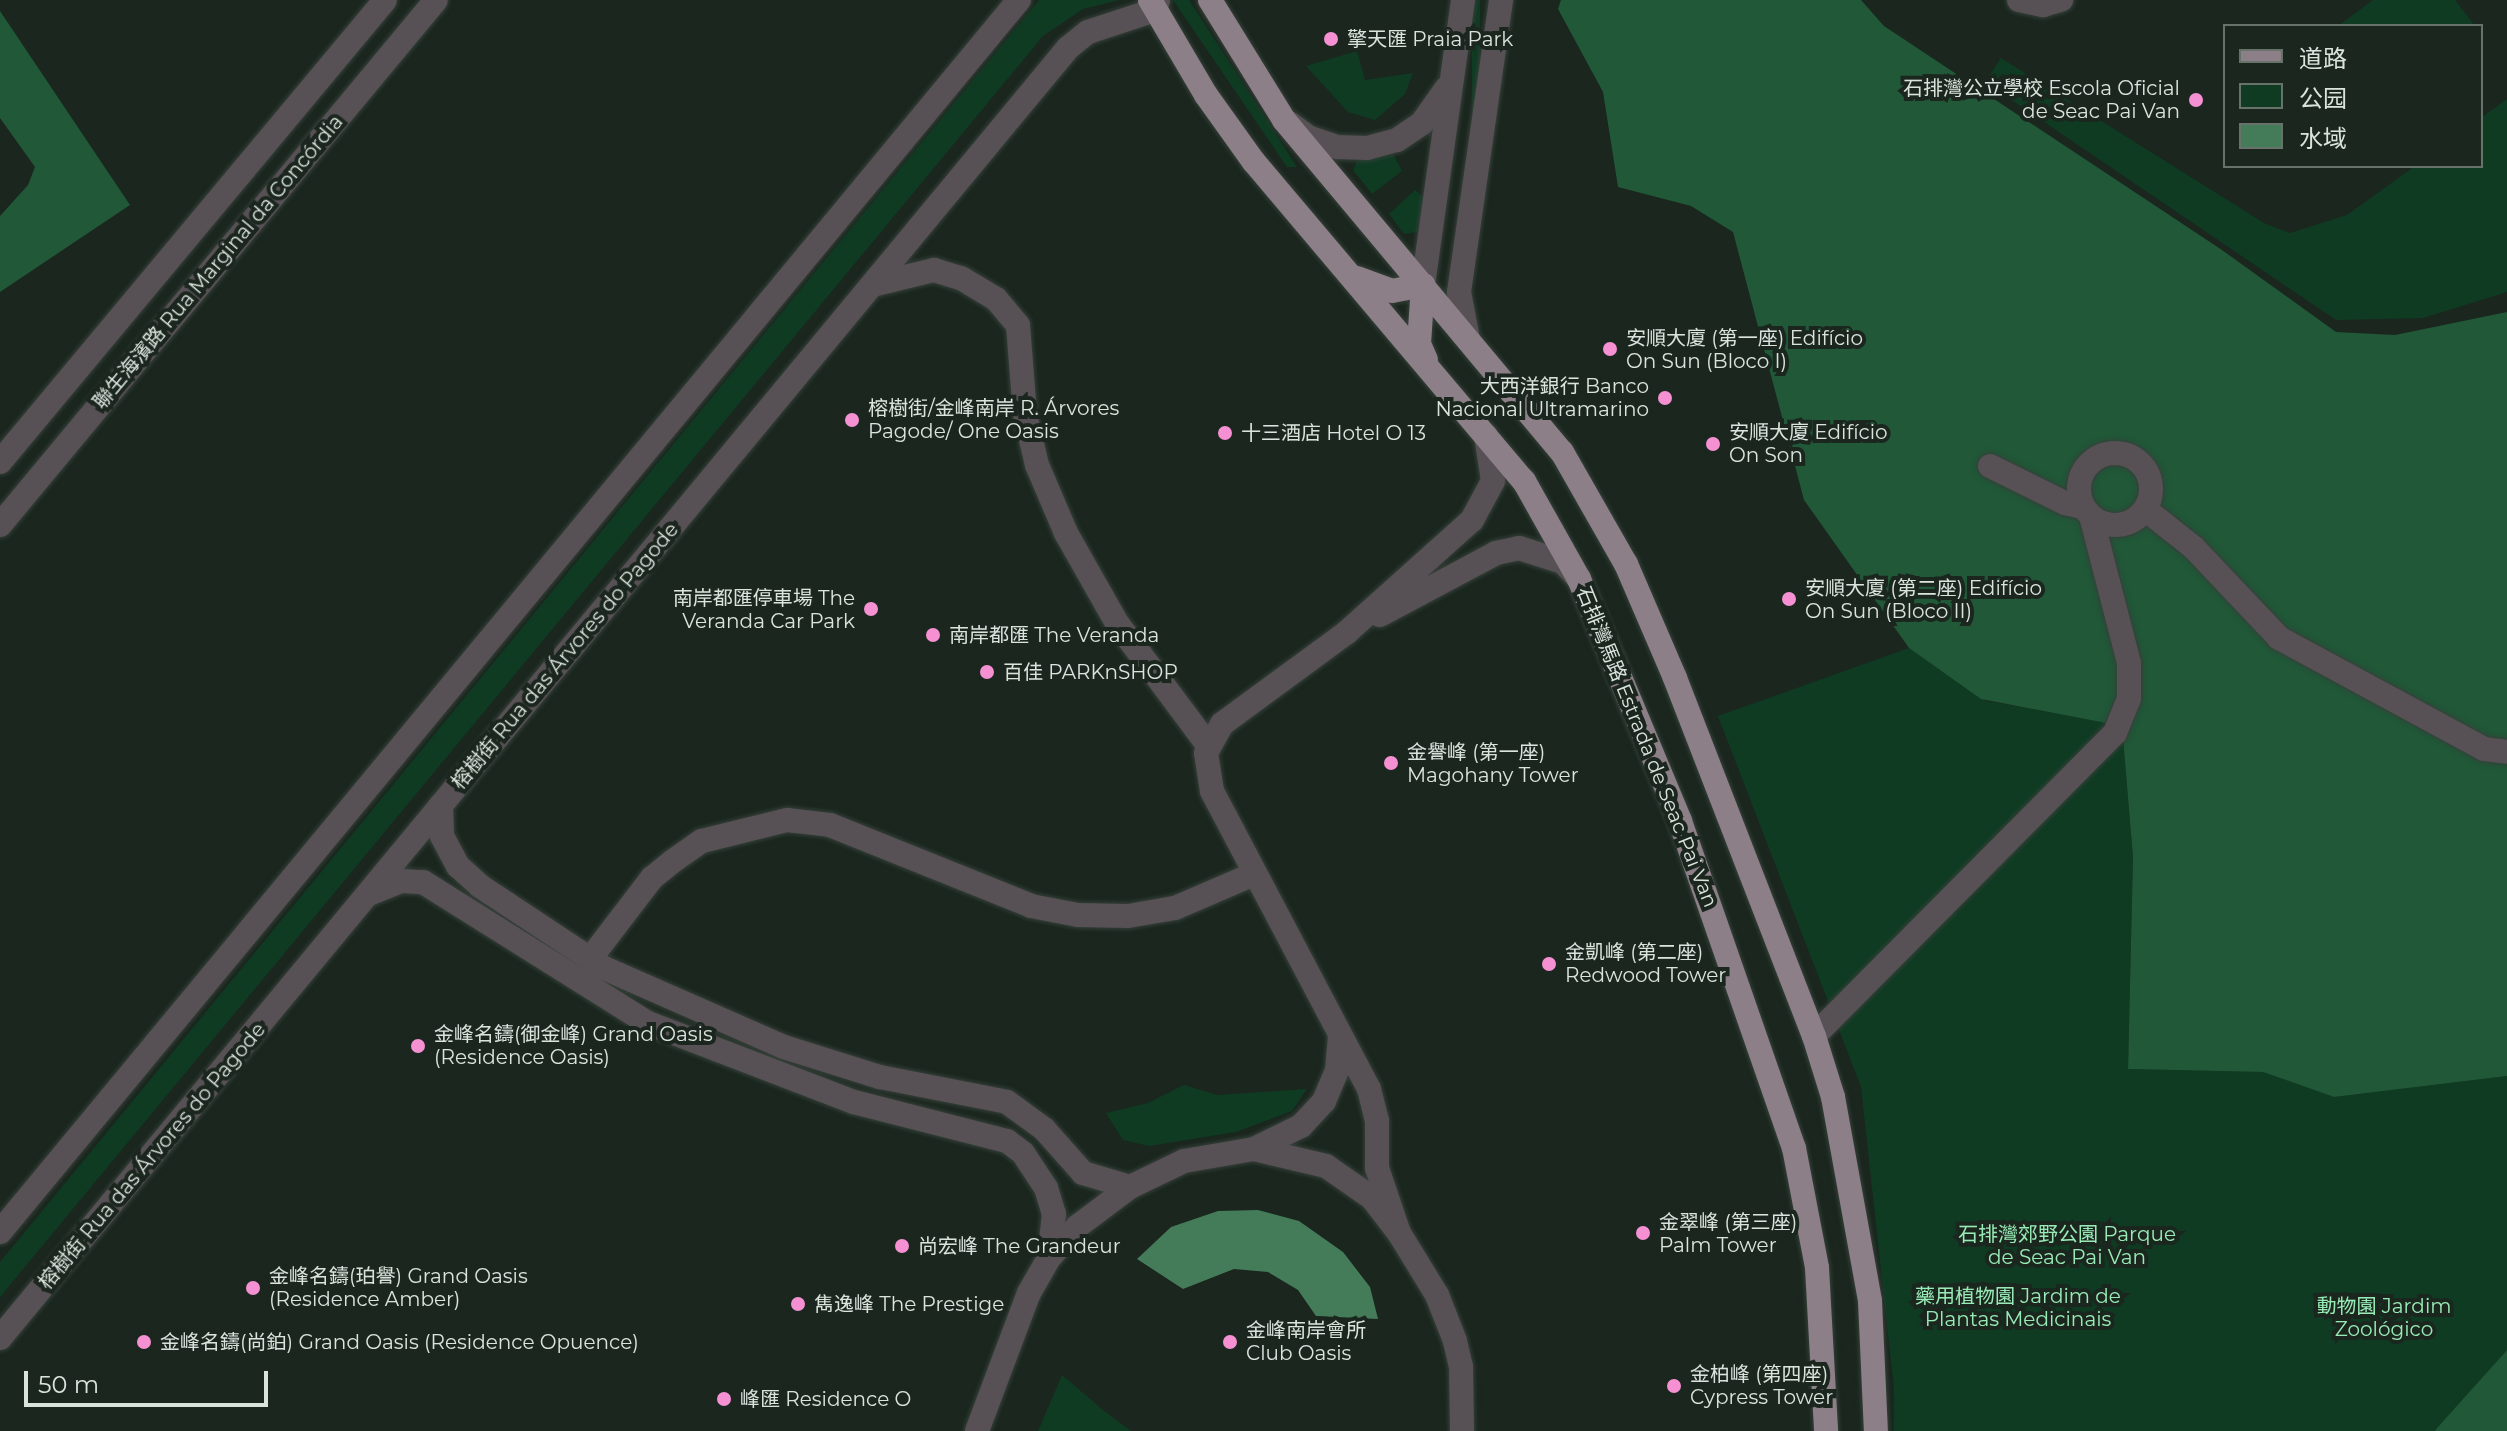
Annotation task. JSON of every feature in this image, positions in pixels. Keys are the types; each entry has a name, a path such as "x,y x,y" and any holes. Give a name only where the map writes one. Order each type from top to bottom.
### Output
{"main road":[{"path":"1210,0 1284,120 1562,452 1626,564 1814,1036 1855,1206 1870,1301 1876,1431"},
{"name":"石排灣馬路 Estrada de Seac Pai Van","path":"1154,3 1254,162 1524,481 1579,579 1680,821 1794,1148 1817,1268 1826,1431"},
{"path":"1348,272 1369,286 1392,291 1423,285"},
{"path":"1423,285 1419,344 1428,366"}],"street":[{"name":"聯生海濱路 Rua Marginal da Concórdia","path":"0,462 385,0"},
{"name":"聯生海濱路 Rua Marginal da Concórdia","path":"0,525 436,0"},
{"path":"0,1232 1019,0"},
{"path":"1423,285 1463,0"},
{"path":"1468,339 1459,292 1501,0"},
{"path":"2019,0 2043,5 2061,0"},
{"name":"榕樹街 Rua das Árvores do Pagode","path":"0,1338 876,284 1068,48 1088,32 1154,3"},
{"path":"1284,120 1308,137 1337,147 1367,148 1397,140 1432,111 1453,71"},
{"path":"1423,285 1456,260 1468,238"},
{"path":"876,284 934,270 961,278 996,299 1018,325 1025,414 1037,465 1066,533 1117,623 1208,745"},
{"path":"1399,1233 1377,1168 1372,1098 1212,791 1205,766 1208,745 1230,718 1346,633 1486,502 1493,481 1486,436"},
{"path":"1814,1036 2115,733 2129,699 2129,663 2087,512 2080,485 2089,464 2121,454 2141,464 2147,474 2151,486 2145,509 2125,524 2087,512 2065,503 1990,466"},
{"path":"2145,509 2194,548 2279,638 2484,749 2507,752"},
{"path":"1346,633 1496,553 1519,548 1542,552 1579,579"},
{"path":"441,805 442,836 458,866 590,959 685,1008 784,1047 880,1077 1007,1102 1044,1129 1083,1173 1130,1187"},
{"path":"590,959 652,878 673,861 702,841 787,820 830,825 1031,906 1078,915 1128,916 1175,908 1254,874"},
{"path":"366,897 401,881 423,882 648,1023 854,1102 1007,1141 1023,1153 1046,1188 1054,1214 1049,1258"},
{"path":"977,1431 999,1362 1049,1258 1093,1213 1130,1187 1184,1161 1254,1149 1301,1126 1324,1101 1337,1070 1340,1037"},
{"path":"1254,1149 1326,1166 1372,1198 1399,1233 1437,1295 1455,1341 1461,1366 1462,1431"}],"green space":[{"path":"1039,0 1119,0 1083,9 1043,36 0,1297 0,1262"},
{"path":"1173,0 1189,0 1297,167 1287,167"},
{"path":"1472,0 1480,0 1480,178 1472,178"},
{"path":"2373,0 2455,0 2473,24 2341,24"},
{"path":"1357,51 1365,80 1413,73 1405,94 1375,120 1348,112 1306,66"},
{"path":"2001,58 2264,223 2290,233 2347,215 2412,168 2483,168 2483,117 2507,99 2507,292 2423,318 2336,320 1985,82"},
{"path":"1393,154 1402,171 1372,194 1353,170 1357,161"},
{"path":"1415,190 1425,199 1417,232 1404,234 1389,214"},
{"name":"石排灣郊野公園 Parque de Seac Pai Van","path":"1909,648 1987,701 2122,725 2133,857 2128,1069 2263,1072 2334,1097 2507,1076 2507,1350 2435,1431 1894,1431 1894,1389 1861,1087 1718,716"},
{"path":"1184,1085 1217,1095 1307,1089 1292,1111 1236,1132 1149,1146 1123,1140 1106,1113 1148,1103"},
{"path":"1062,1375 1103,1410 1131,1431 1038,1431"}],"shaded area":[{"path":"1561,0 1861,0 1884,26 2222,250 2336,332 2395,335 2507,312 2507,1076 2334,1097 2263,1072 2128,1069 2133,857 2122,726 1981,699 1909,648 1804,500 1733,232 1691,206 1618,187 1603,92 1558,9"},
{"path":"0,11 130,205 0,292 0,216 28,185 35,167 0,118"},
{"path":"2507,1350 2507,1431 2435,1431 2438,1427"}],"water":[{"path":"1258,1210 1299,1221 1343,1252 1370,1287 1378,1319 1316,1316 1298,1290 1268,1272 1234,1269 1183,1289 1137,1259 1171,1227 1218,1211"}],"place":[{"name":"擎天匯 Praia Park","path":"1331,39"},
{"name":"石排灣公立學校 Escola Oficial de Seac Pai Van","path":"2196,100"},
{"name":"安順大廈 (第一座) Edifício On Sun (Bloco I)","path":"1610,349"},
{"name":"大西洋銀行 Banco Nacional Ultramarino","path":"1665,398"},
{"name":"榕樹街/金峰南岸 R. Árvores Pagode/ One Oasis","path":"852,420"},
{"name":"十三酒店 Hotel O 13","path":"1225,433"},
{"name":"安順大廈 Edifício On Son","path":"1713,444"},
{"name":"安順大廈 (第二座) Edifício On Sun (Bloco II)","path":"1789,599"},
{"name":"南岸都匯停車場 The Veranda Car Park","path":"871,609"},
{"name":"南岸都匯 The Veranda","path":"933,635"},
{"name":"百佳 PARKnSHOP","path":"987,672"},
{"name":"金譽峰 (第一座) Magohany Tower","path":"1391,763"},
{"name":"金凱峰 (第二座) Redwood Tower","path":"1549,964"},
{"name":"金峰名鑄(御金峰) Grand Oasis (Residence Oasis)","path":"418,1046"},
{"name":"金翠峰 (第三座) Palm Tower","path":"1643,1233"},
{"name":"尚宏峰 The Grandeur","path":"902,1246"},
{"name":"金峰名鑄(珀譽) Grand Oasis (Residence Amber)","path":"253,1288"},
{"name":"雋逸峰 The Prestige","path":"798,1304"},
{"name":"金峰名鑄(尚鉑) Grand Oasis (Residence Opuence)","path":"144,1342"},
{"name":"金峰南岸會所 Club Oasis","path":"1230,1342"},
{"name":"金柏峰 (第四座) Cypress Tower","path":"1674,1386"},
{"name":"峰匯 Residence O","path":"724,1399"}],"park label":[{"name":"藥用植物園 Jardim de Plantas Medicinais","path":"2018,1308"},
{"name":"動物園 Jardim Zoológico","path":"2384,1318"}]}
